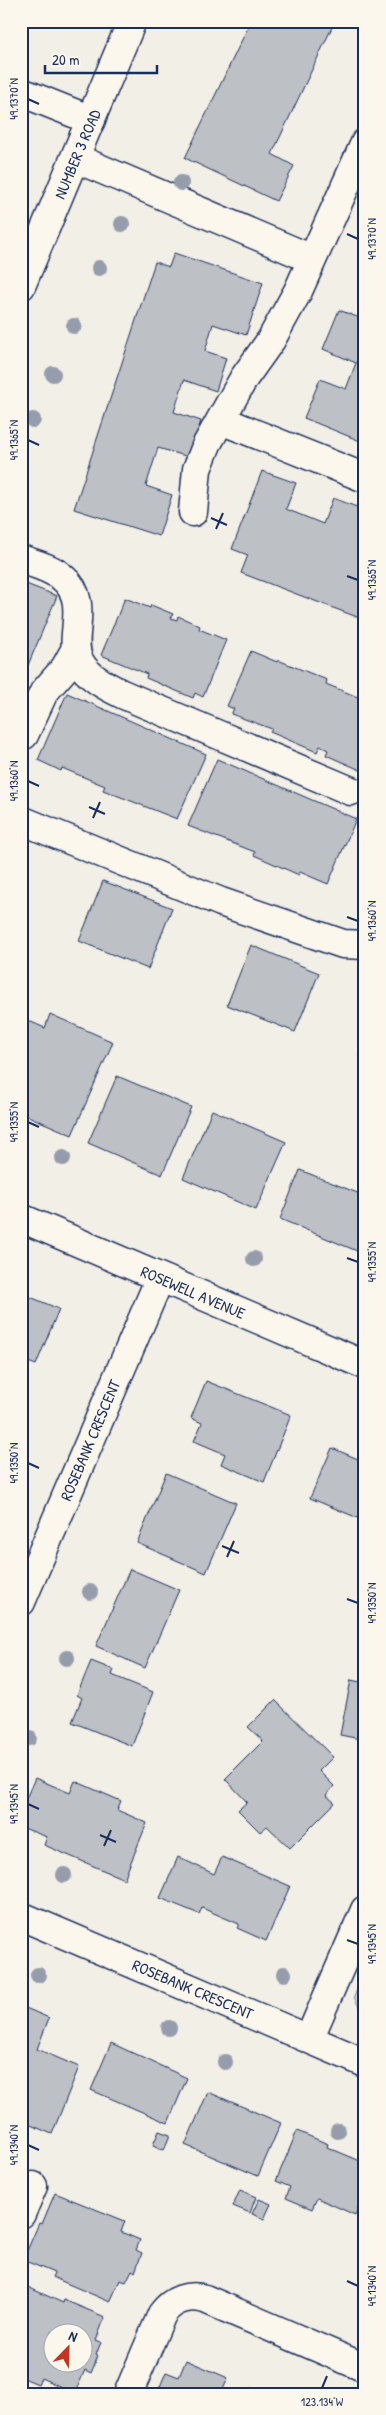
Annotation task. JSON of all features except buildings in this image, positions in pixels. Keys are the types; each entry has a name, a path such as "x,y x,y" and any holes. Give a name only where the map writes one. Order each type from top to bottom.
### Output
{"street":[{"name":"NUMBER 3 ROAD","path":"21,286 132,21"},
{"path":"21,92 91,120"},
{"path":"193,512 197,469 244,378 270,340 298,291 312,259 355,192 365,143"},
{"path":"75,158 312,259"},
{"path":"221,420 365,478"},
{"path":"21,559 52,571 70,584 77,604 78,617 75,650 65,668 44,692 24,735"},
{"path":"75,650 85,670 106,686 351,791"},
{"path":"21,820 221,902 343,944 365,945"},
{"name":"ROSEWELL AVENUE","path":"21,1218 365,1365"},
{"name":"ROSEBANK CRESCENT","path":"21,1602 160,1278"},
{"path":"310,2039 365,1910"},
{"name":"ROSEBANK CRESCENT","path":"21,1916 365,2063"},
{"path":"21,2214 33,2186"},
{"path":"128,2394 162,2314 167,2307 186,2297 205,2299 365,2368"}],"shaded area":[{"path":"365,1969 365,2012 360,2009 354,1997"}]}
